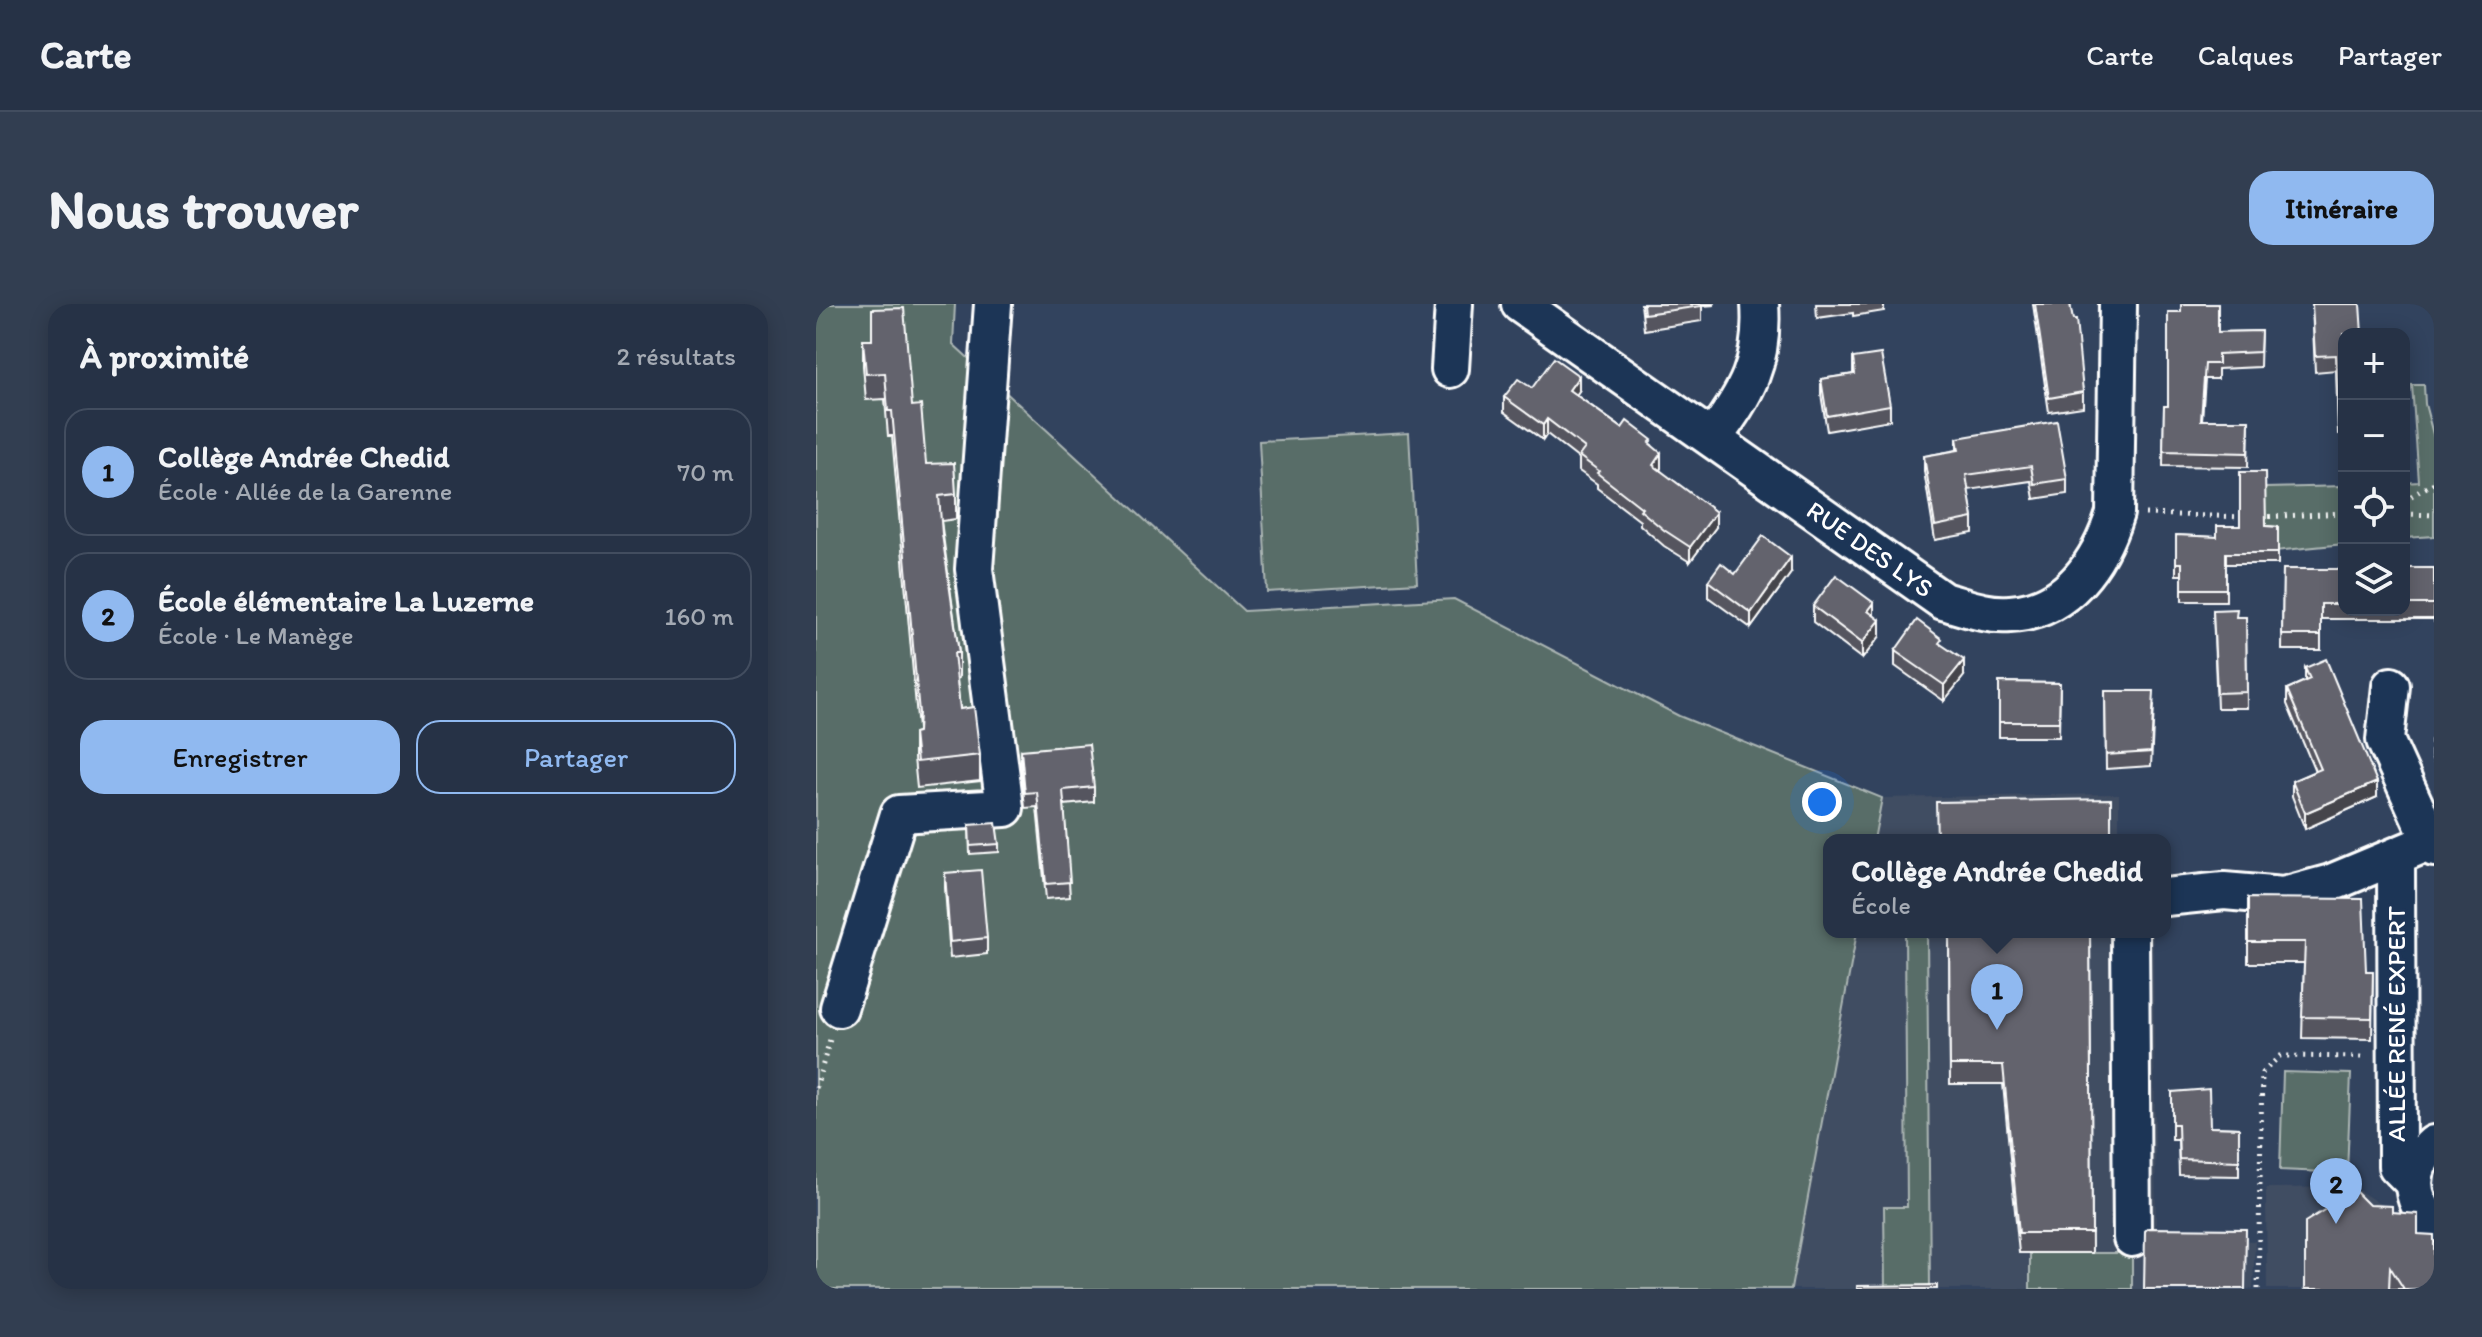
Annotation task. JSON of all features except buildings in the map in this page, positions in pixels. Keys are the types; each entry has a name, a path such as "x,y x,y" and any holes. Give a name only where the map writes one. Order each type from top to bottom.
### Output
{"street":[{"path":"839,1008 899,814 1005,808 974,569 993,304"},
{"path":"1450,369 1454,304"},
{"name":"RUE DES LYS","path":"1520,304 1943,601 1981,612 2011,614 2039,608 2077,585 2094,564 2115,513 2118,304"},
{"path":"1713,438 1743,397 1759,355 1760,304"},
{"path":"2171,896 2224,891 2283,896 2331,883 2433,843 2385,740 2391,686"},
{"name":"ALLÉE RENÉ EXPERT","path":"2396,859 2397,1166 2413,1182 2422,1212 2434,1223"},
{"path":"2130,938 2132,1238"},
{"path":"2413,1182 2416,1166 2434,1144"}],"path":[{"path":"2410,497 2434,483"},
{"path":"2115,513 2270,517 2338,513"},
{"path":"2410,514 2434,515"},
{"path":"816,1088 839,1008"},
{"path":"2258,1289 2262,1073 2280,1056 2396,1058"}],"shaded area":[{"path":"2119,794 2119,834 1875,834 1882,798"},
{"path":"1856,938 2153,938 2156,1237 2255,1241 2253,1289 1791,1289"},
{"path":"2354,1187 2384,1207 2434,1289 2267,1289 2266,1188"}],"green space":[{"path":"816,304 955,304 953,344 1244,611 1454,599 1679,716 1882,798 1875,834 1823,834 1823,938 1856,938 1791,1289 816,1289"},
{"path":"2412,385 2424,385 2425,404 2434,438 2434,536 2410,538 2410,483 2419,482"},
{"path":"1409,433 1417,583 1267,592 1259,441"},
{"path":"2338,486 2338,545 2265,552 2265,488"},
{"path":"1905,938 1927,938 1930,1289 1885,1289 1884,1207 1907,1207"},
{"path":"2283,1072 2351,1074 2347,1173 2280,1170"},
{"path":"2030,1253 2132,1253 2132,1289 2030,1289"}],"place":[{"name":"Collège Andrée Chedid","path":"1997,1030"},
{"name":"École élémentaire La Luzerne","path":"2336,1224"}]}
